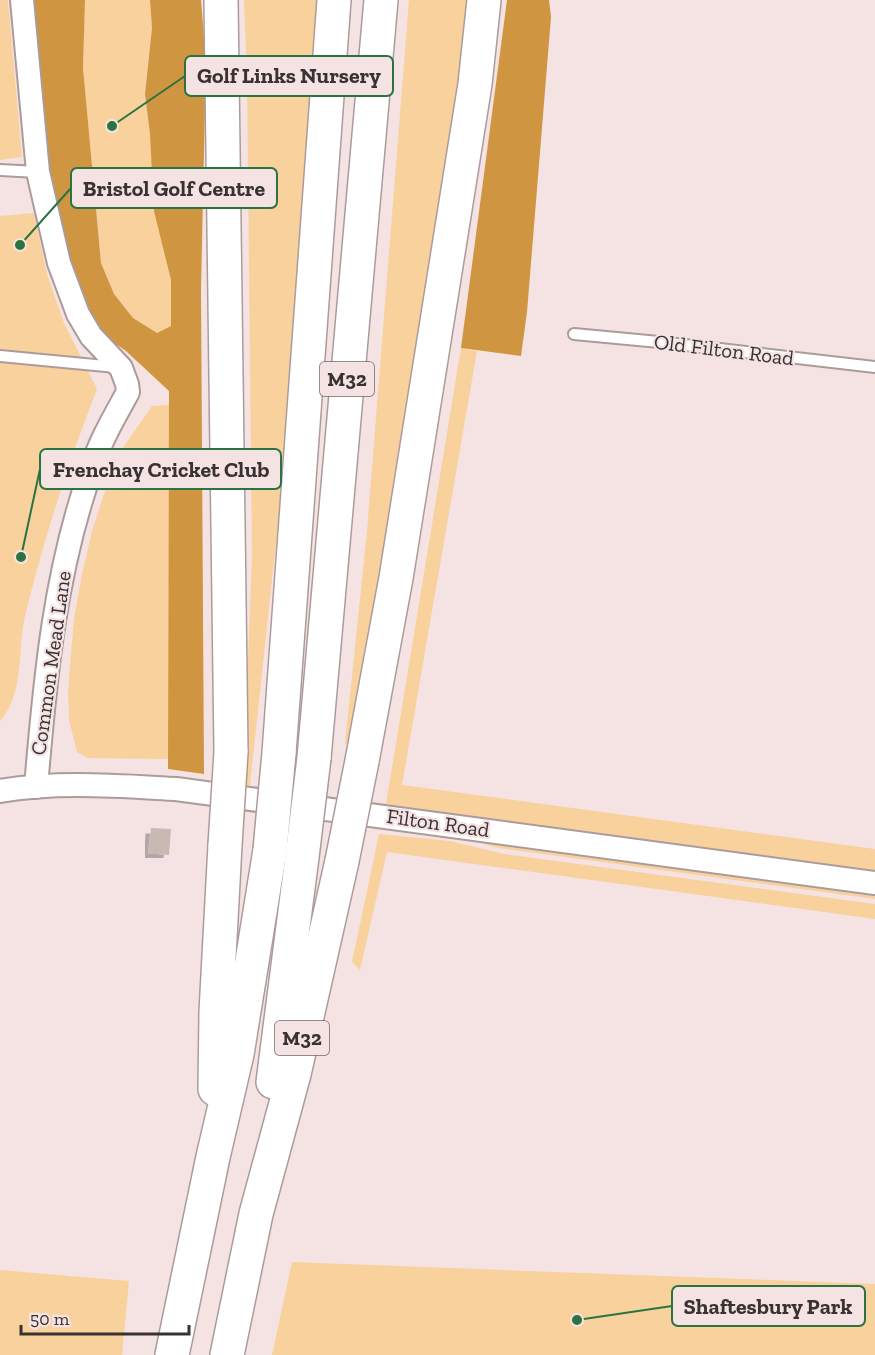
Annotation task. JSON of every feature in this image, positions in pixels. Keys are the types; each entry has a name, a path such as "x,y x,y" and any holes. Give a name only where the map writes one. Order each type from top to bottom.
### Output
{"highway":[{"name":"M32","path":"213,1157 216,1012 231,752 221,0"},
{"name":"M32","path":"172,1355 237,1054 270,850 334,0"},
{"name":"M32","path":"256,1214 314,758 381,0"},
{"name":"M32","path":"227,1355 256,1214 294,1074 362,761 396,578 471,107 484,0"}],"street":[{"path":"22,0 38,172 59,263 78,314 91,336 122,368"},
{"name":"Common Mead Lane","path":"36,787 52,623 72,532 92,465 128,392 122,368"},
{"name":"Filton Road","path":"0,791 36,787 129,786 176,789 875,883"}],"lane":[{"path":"0,170 38,172"},
{"name":"Old Filton Road","path":"574,334 875,367"},
{"path":"0,356 122,368"}],"shaded area":[{"path":"0,0 8,0 22,157 0,160"},
{"path":"29,0 85,0 83,68 101,263 114,294 133,318 157,333 171,326 171,280 154,211 150,134 145,94 152,28 150,0 201,0 206,61 201,290 204,774 168,769 169,391 126,351 96,330 83,306 61,233 47,173"},
{"path":"85,0 150,0 152,28 145,94 164,251 171,280 171,326 157,333 133,318 114,294 101,263 83,68"},
{"path":"244,0 319,0 280,505 249,795 243,783 252,557 247,75"},
{"path":"409,0 474,0 352,744 345,744 367,531"},
{"path":"507,0 549,0 551,17 527,312 521,356 461,348"},
{"path":"34,213 47,274 64,323 97,389 48,530 25,616 17,684 8,710 0,721 0,216"},
{"path":"461,348 477,351 402,785 875,849 875,872 451,816 451,813 386,804"},
{"path":"169,405 168,759 88,758 77,752 69,720 68,690 74,618 82,574 92,531 120,452 152,406"},
{"path":"379,834 450,841 504,854 875,904 875,919 387,852 360,970 352,962"},
{"path":"468,839 875,893 875,899 498,848"},
{"path":"292,1262 875,1284 875,1355 272,1355"},
{"path":"0,1270 129,1281 122,1355 0,1355"}],"building":[{"path":"151,828 171,829 169,855 148,853"}],"place":[{"name":"Golf Links Nursery","path":"112,126"},
{"name":"Bristol Golf Centre","path":"20,245"},
{"name":"Frenchay Cricket Club","path":"21,557"},
{"name":"Shaftesbury Park","path":"577,1320"}]}
